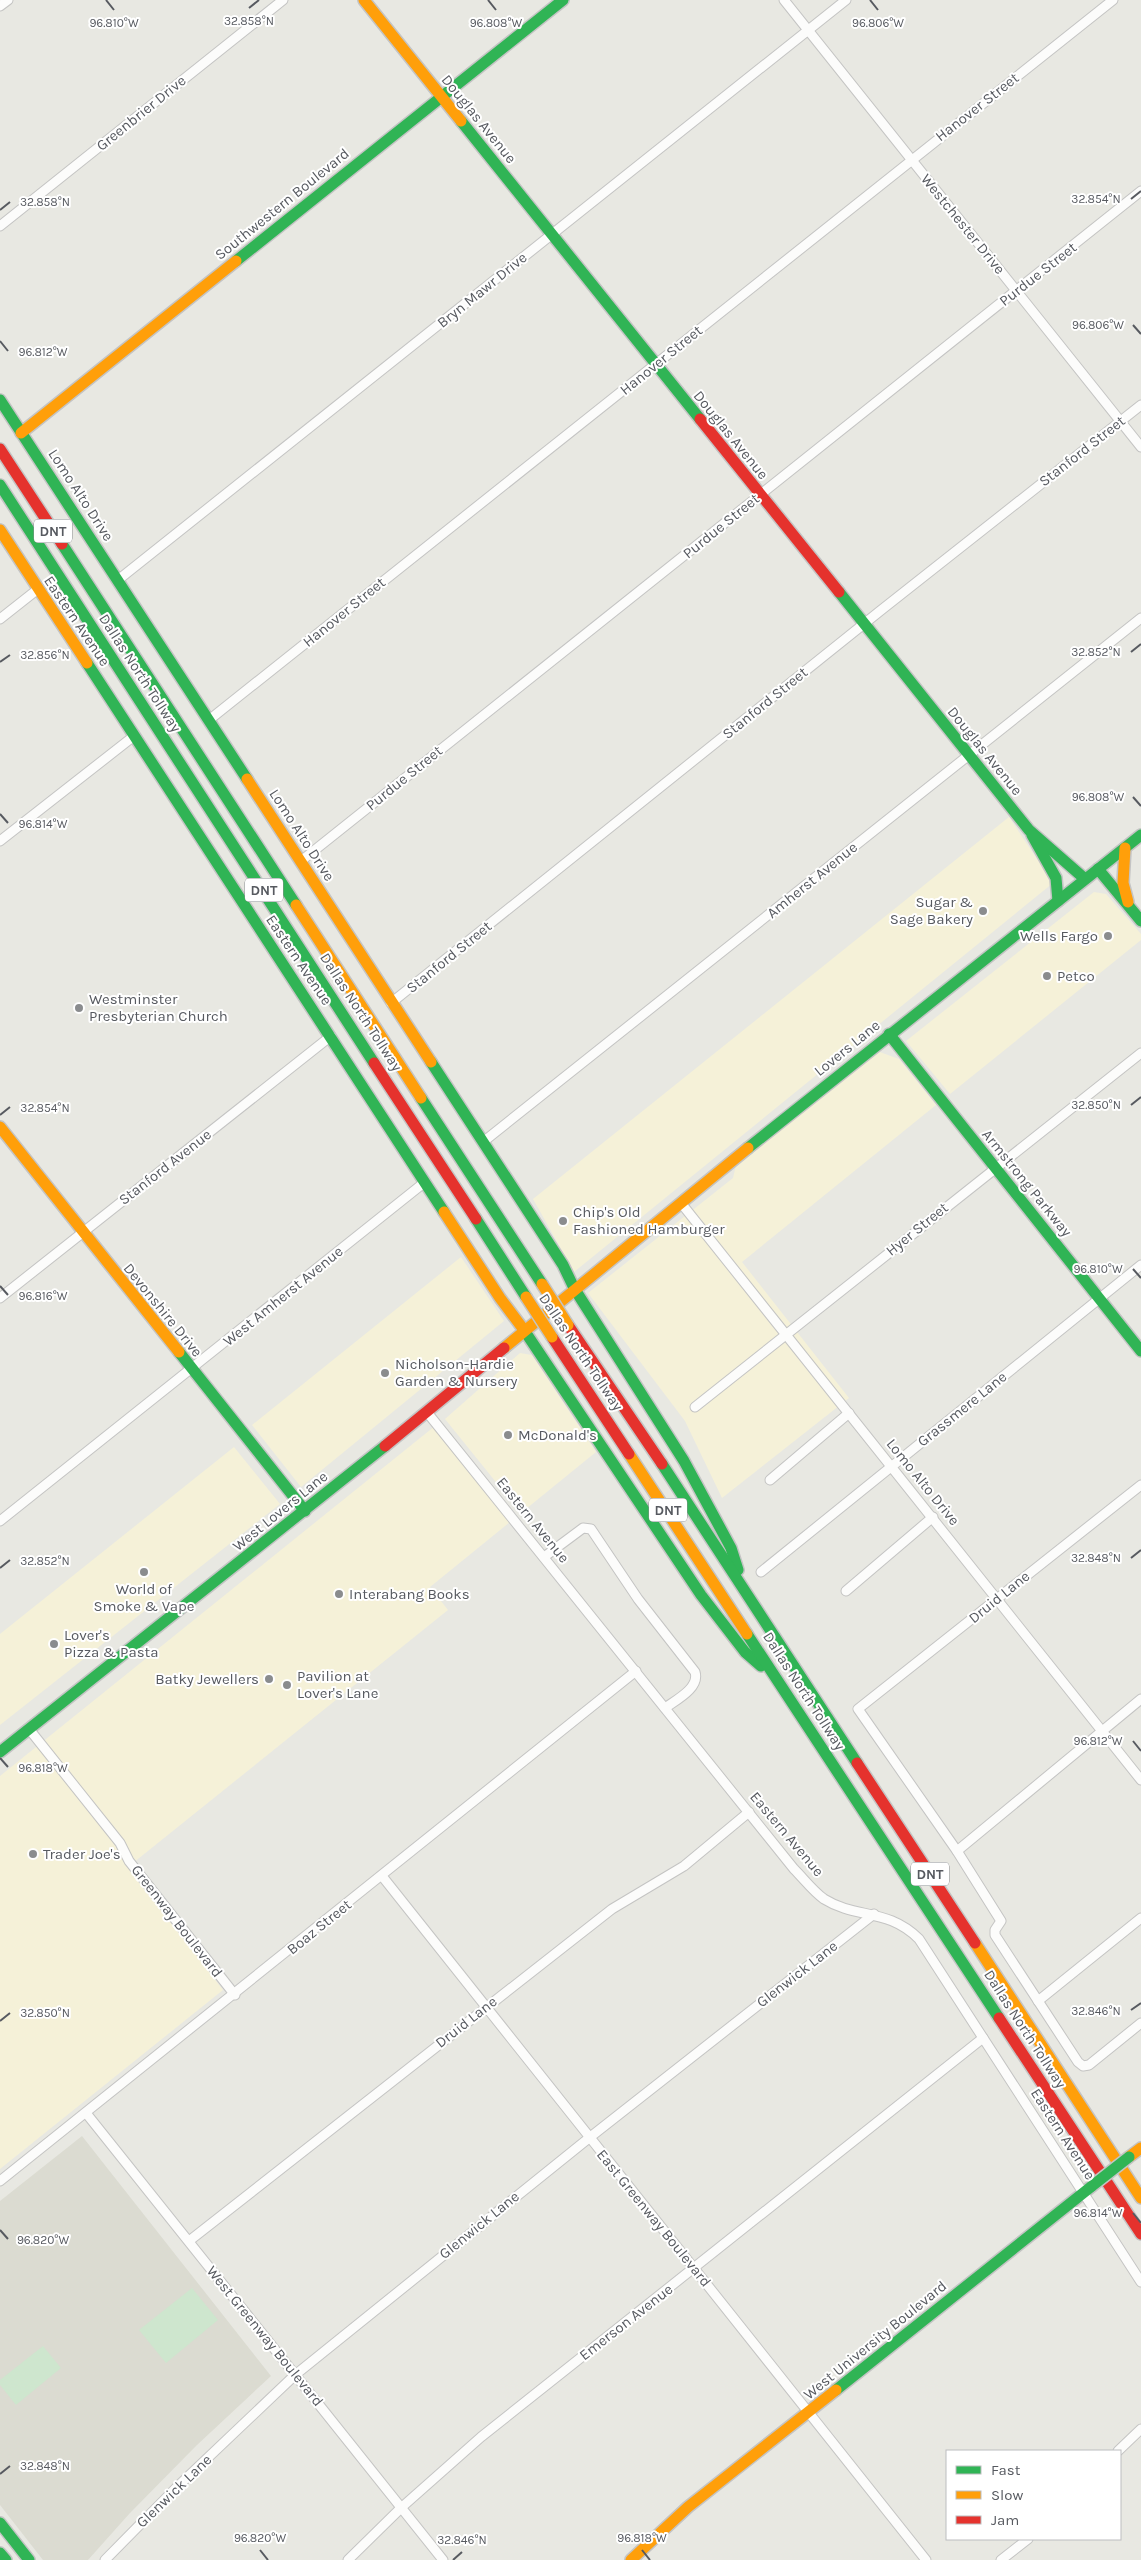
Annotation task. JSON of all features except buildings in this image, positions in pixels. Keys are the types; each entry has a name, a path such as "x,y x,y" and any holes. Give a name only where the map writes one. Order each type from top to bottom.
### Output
{"main road":[{"name":"Douglas Avenue","path":"364,0 1029,830 1085,879"},
{"name":"Southwestern Boulevard","path":"22,433 562,0"},
{"name":"Lomo Alto Drive","path":"0,400 563,1265 574,1288 684,1461 731,1548 746,1594"},
{"name":"Dallas North Tollway","path":"0,449 568,1325 1141,2198"},
{"name":"Dallas North Tollway","path":"0,485 552,1337 1141,2234"},
{"name":"Eastern Avenue","path":"0,530 500,1298 524,1330 701,1595 745,1652 781,1685"},
{"path":"1029,830 1056,878 1058,901"},
{"name":"Lovers Lane","path":"574,1288 889,1034 1141,835"},
{"path":"1125,848 1123,884 1129,907"},
{"path":"1098,869 1141,921"},
{"name":"Armstrong Parkway","path":"889,1034 1141,1351"},
{"name":"Devonshire Drive","path":"0,1126 191,1370 305,1511"},
{"name":"West Lovers Lane","path":"0,1752 305,1511 574,1288"},
{"name":"West University Boulevard","path":"631,2560 688,2507 1141,2148"},
{"path":"0,2523 29,2560"},
{"path":"0,2553 6,2560"}],"street":[{"path":"0,6 8,0"},
{"name":"Greenbrier Drive","path":"0,226 283,0"},
{"name":"Westchester Drive","path":"784,0 1141,448"},
{"name":"Bryn Mawr Drive","path":"118,580 846,0"},
{"name":"Hanover Street","path":"209,720 1113,0"},
{"name":"Purdue Street","path":"301,861 1141,191"},
{"name":"Stanford Street","path":"391,1003 864,623 1141,405"},
{"path":"0,619 38,589"},
{"name":"Amherst Avenue","path":"483,1142 1141,618"},
{"path":"0,841 134,736"},
{"name":"Stanford Avenue","path":"0,1298 331,1036"},
{"name":"Hyer Street","path":"695,1407 994,1167 1141,1053"},
{"name":"West Amherst Avenue","path":"0,1521 425,1182"},
{"name":"Lomo Alto Drive","path":"681,1203 998,1598 1141,1780"},
{"name":"Grassmere Lane","path":"761,1572 1141,1265"},
{"name":"Eastern Avenue","path":"426,1411 794,1869 824,1898 836,1904 896,1921 919,1939 983,2038 1088,2190 1141,2282"},
{"path":"770,1480 849,1413"},
{"name":"Druid Lane","path":"957,1851 858,1710 1141,1485"},
{"path":"846,1591 933,1517"},
{"path":"544,1558 583,1528 591,1529 638,1599 695,1672 696,1682 692,1688 666,1708"},
{"name":"Boaz Street","path":"0,2181 235,1995 636,1671"},
{"path":"1141,1699 1101,1730 1045,1780 957,1851 1001,1921 995,1930 995,1935 1078,2062 1083,2066 1089,2065 1141,2023"},
{"name":"Greenway Boulevard","path":"29,1729 120,1843 129,1861 235,1995"},
{"name":"Druid Lane","path":"189,2241 612,1908 684,1866 749,1812"},
{"name":"East Greenway Boulevard","path":"382,1876 926,2560"},
{"name":"Glenwick Lane","path":"105,2560 176,2488 295,2375 589,2138 874,1914"},
{"path":"1038,2001 1141,1918"},
{"name":"Emerson Avenue","path":"348,2560 402,2507 481,2437 983,2038"},
{"name":"West Greenway Boulevard","path":"86,2113 443,2560"},
{"path":"1119,2450 1141,2429"},
{"path":"1001,2560 1027,2540"}],"shaded area":[{"path":"1009,817 1053,883 574,1272 533,1199"},
{"path":"1094,892 1106,894 1141,934 1141,940 950,1094 906,1041"},
{"path":"877,1051 899,1059 936,1105 742,1262 849,1398 722,1498 685,1421 588,1293 733,1178 736,1165"},
{"path":"461,1257 504,1321 301,1487 252,1425"},
{"path":"520,1353 532,1355 596,1452 521,1513 445,1419"},
{"path":"435,1426 510,1522 430,1587 448,1610 128,1867 223,1990 0,2169 0,1776"},
{"path":"234,1447 280,1504 0,1725 0,1634"},
{"path":"82,2136 271,2376 197,2445 130,2513 88,2560 43,2560 0,2505 0,2201"}],"green space":[{"path":"192,2288 218,2320 166,2363 139,2330"},
{"path":"43,2346 61,2368 16,2405 0,2385 0,2380"}],"traffic: fast":[{"path":"236,261 563,0"},
{"path":"461,121 700,419"},
{"path":"0,400 247,779"},
{"path":"0,485 374,1063"},
{"path":"62,544 296,905"},
{"path":"839,592 1029,830 1085,879"},
{"path":"87,663 444,1212"},
{"path":"1032,835 1056,878 1058,901"},
{"path":"748,1148 1141,835"},
{"path":"1098,869 1141,921"},
{"path":"889,1034 1141,1351"},
{"path":"431,1062 563,1265 574,1288"},
{"path":"421,1098 542,1284"},
{"path":"476,1219 526,1297"},
{"path":"574,1288 684,1461 731,1548 738,1570"},
{"path":"524,1330 701,1595 745,1652 761,1666"},
{"path":"179,1352 305,1511"},
{"path":"0,1752 385,1446"},
{"path":"662,1464 857,1763"},
{"path":"747,1634 999,2018"},
{"path":"1092,2186 1129,2157"},
{"path":"836,2390 1092,2186"},
{"path":"0,2523 29,2560"},
{"path":"0,2553 6,2560"}],"traffic: slow":[{"path":"364,0 461,121"},
{"path":"21,433 236,261"},
{"path":"0,530 87,663"},
{"path":"247,779 431,1062"},
{"path":"1125,848 1123,883 1128,902"},
{"path":"296,905 421,1098"},
{"path":"0,1127 179,1352"},
{"path":"504,1348 748,1148"},
{"path":"444,1212 500,1298 524,1330"},
{"path":"542,1284 568,1325"},
{"path":"526,1297 552,1337"},
{"path":"629,1454 747,1634"},
{"path":"975,1943 1141,2198"},
{"path":"1129,2157 1141,2148"},
{"path":"631,2560 688,2507 836,2390"}],"traffic: jam":[{"path":"700,419 839,592"},
{"path":"0,449 62,544"},
{"path":"374,1063 476,1219"},
{"path":"568,1325 662,1464"},
{"path":"552,1337 629,1454"},
{"path":"385,1446 504,1348"},
{"path":"857,1763 975,1943"},
{"path":"999,2018 1141,2234"}],"place":[{"name":"Sugar & Sage Bakery","path":"983,911"},
{"name":"Wells Fargo","path":"1108,936"},
{"name":"Petco","path":"1047,976"},
{"name":"Westminster Presbyterian Church","path":"79,1008"},
{"name":"Chip's Old Fashioned Hamburger","path":"563,1221"},
{"name":"Nicholson-Hardie Garden & Nursery","path":"385,1373"},
{"name":"McDonald's","path":"508,1435"},
{"name":"World of Smoke & Vape","path":"144,1572"},
{"name":"Interabang Books","path":"339,1594"},
{"name":"Lover's Pizza & Pasta","path":"54,1644"},
{"name":"Batky Jewellers","path":"269,1679"},
{"name":"Pavilion at Lover's Lane","path":"287,1685"},
{"name":"Trader Joe's","path":"33,1854"}]}
